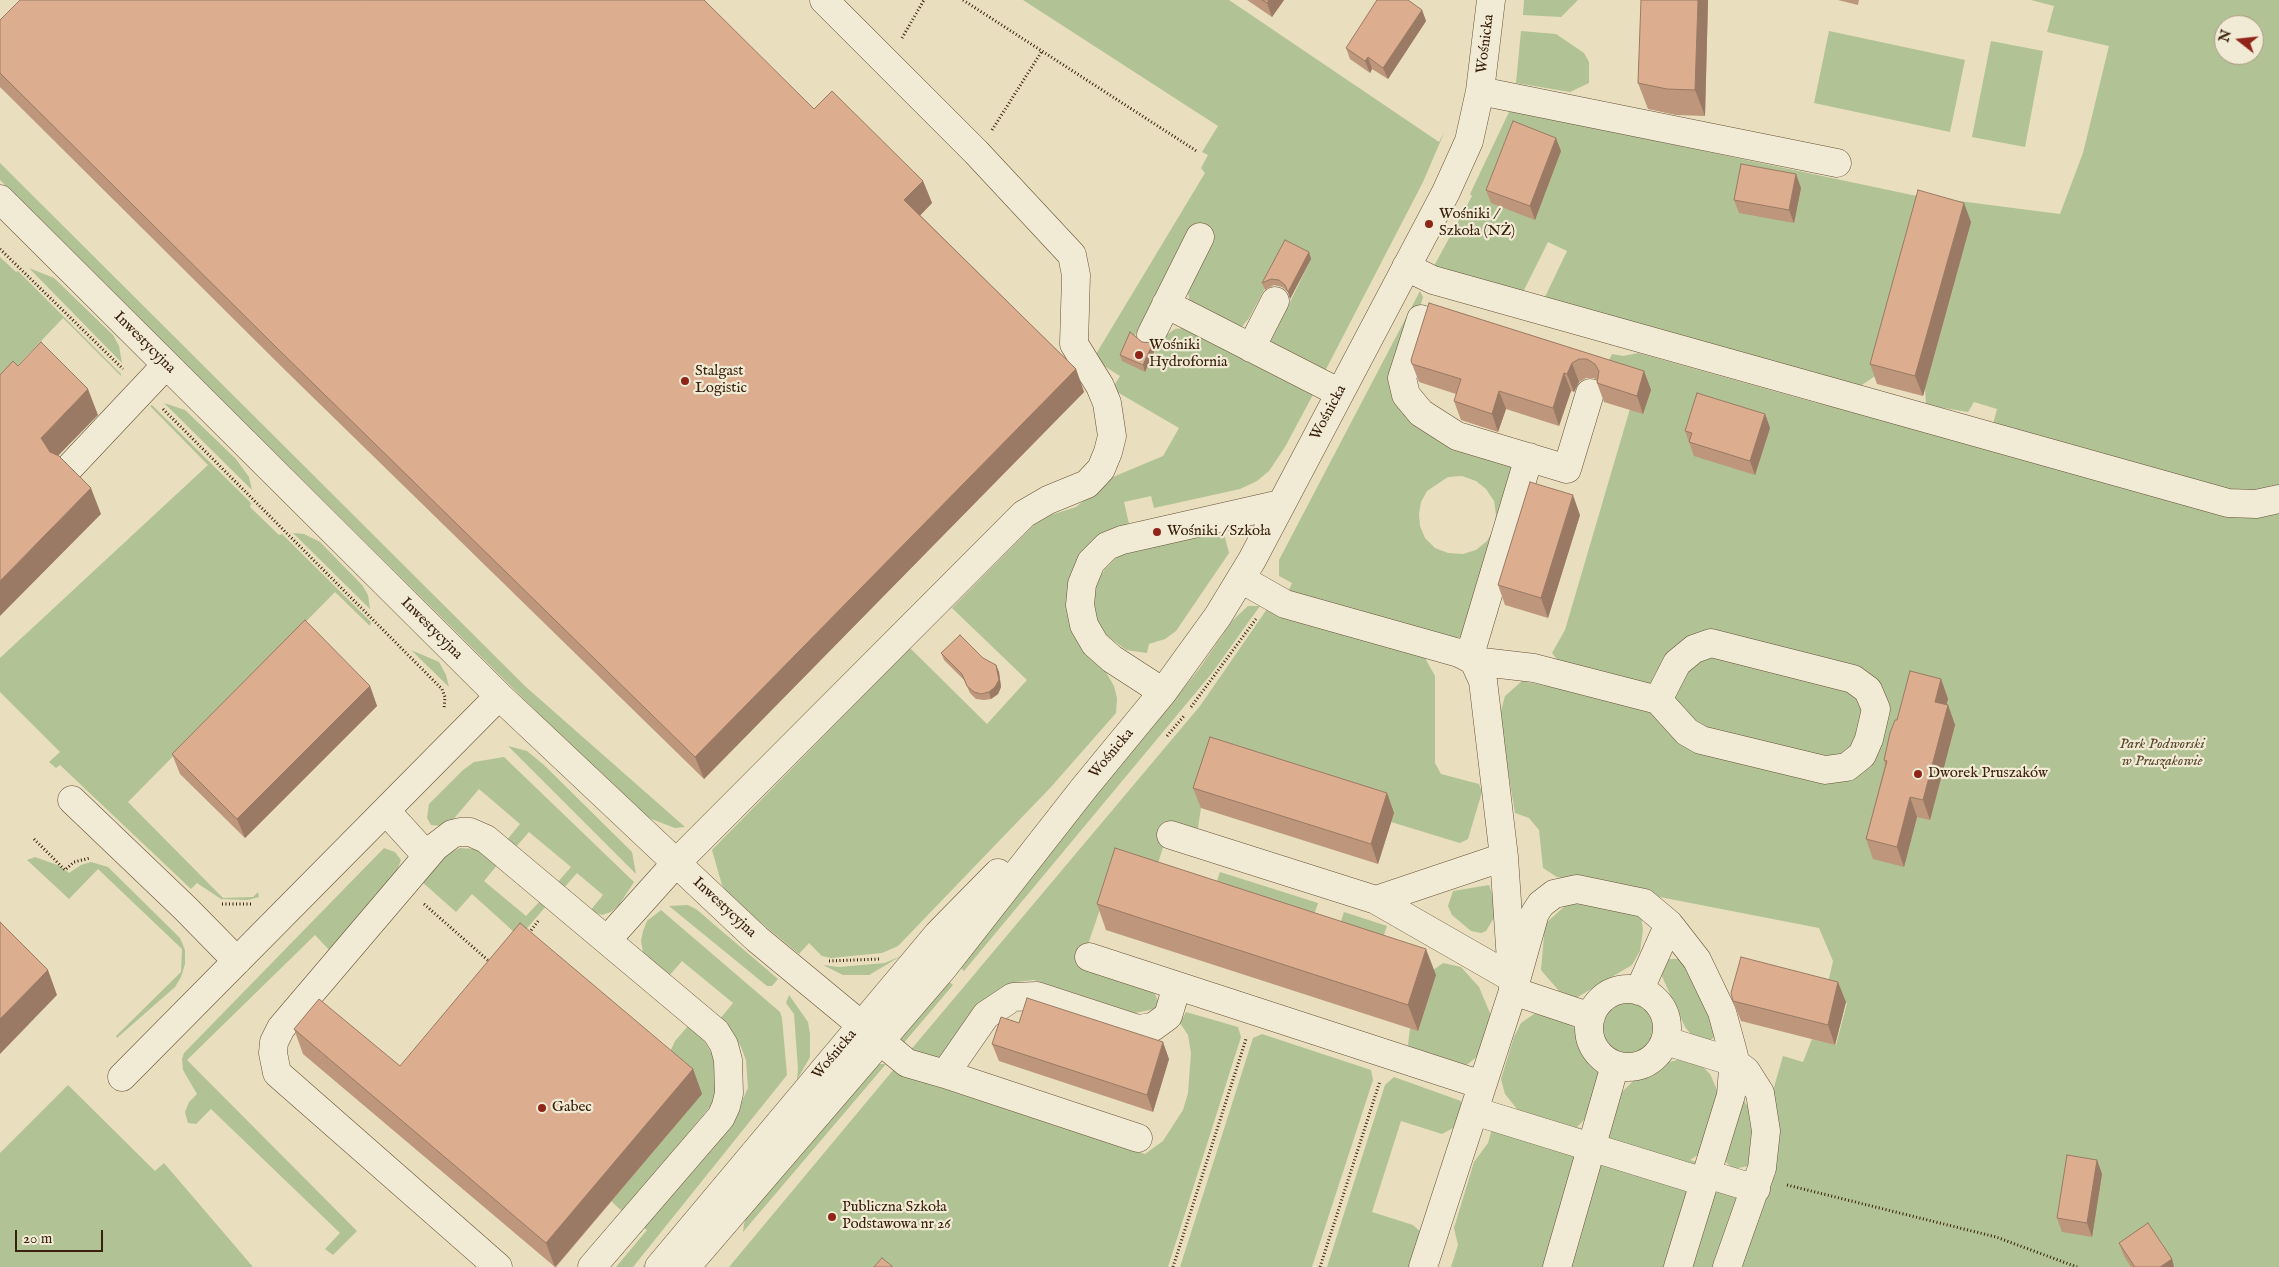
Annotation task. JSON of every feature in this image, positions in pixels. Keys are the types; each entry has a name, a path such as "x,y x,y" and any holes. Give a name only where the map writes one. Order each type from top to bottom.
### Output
{"street":[{"path":"607,940 676,863 1024,514 1048,500 1086,484 1101,469 1112,436 1107,403 1100,386 1074,344 1076,275 1072,255 976,152 824,0"},
{"name":"Wośnicka","path":"686,1267 869,1032 938,934 1084,788 1163,692 1218,616 1241,579 1340,393 1446,192 1469,141 1480,91 1491,0"},
{"path":"1480,91 1837,163"},
{"name":"Inwestycyjna","path":"0,199 499,696 757,939 796,972 907,1063 1138,1138"},
{"path":"1151,335 1200,237"},
{"path":"1406,267 1433,280 2228,503 2256,504 2279,499"},
{"path":"1251,348 1275,301"},
{"path":"1166,304 1340,393"},
{"path":"1421,320 1402,378 1406,395 1421,413 1457,436 1566,469 1590,394"},
{"path":"70,467 166,365"},
{"path":"1512,984 1504,857 1483,681 1471,659 1529,458"},
{"path":"1163,692 1112,659 1095,644 1084,625 1080,605 1082,584 1091,562 1107,546 1122,540 1281,504"},
{"path":"1241,579 1285,604 1459,652 1471,659 1534,668 1658,700 1687,732 1701,740 1825,770 1847,767 1862,755 1869,739 1876,709 1868,690 1853,679 1711,643 1694,649 1677,663 1658,700"},
{"path":"122,1077 499,696"},
{"path":"72,800 186,909 237,961"},
{"path":"386,811 427,856"},
{"path":"498,1267 277,1073 274,1064 274,1042 282,1028 427,856 443,839 460,832 478,835 557,898 716,1032 724,1045 728,1060 729,1093 726,1106 720,1117 592,1267"},
{"path":"1171,835 1376,900 1512,984 1591,1017"},
{"path":"1376,900 1504,857"},
{"path":"1431,1265 1474,1111 1535,913 1541,904 1554,894 1577,889 1644,903 1669,924 1697,960 1722,1012 1734,1056 1731,1095 1678,1267"},
{"path":"1639,991 1669,924"},
{"path":"1089,957 1482,1085"},
{"path":"945,1074 986,1015 1013,997 1037,996 1138,1029 1153,1027 1168,1016 1177,986"},
{"path":"1619,990 1639,991 1648,994 1658,1002 1665,1014 1668,1028 1666,1041 1658,1054 1648,1062 1635,1067 1615,1065 1600,1056 1593,1045 1589,1033 1591,1017 1596,1006 1606,996 1619,990"},
{"name":"Wośnicka","path":"659,1267 869,1032"},
{"path":"1666,1041 1734,1062 1746,1071 1760,1093 1766,1131 1758,1184 1727,1267"},
{"path":"1558,1267 1615,1065"},
{"path":"1474,1111 1592,1147 1706,1178 1758,1184"}],"path":[{"path":"963,0 1198,152"},
{"path":"976,152 1042,51"},
{"path":"0,249 143,389 442,689 445,697 443,714"},
{"path":"34,839 65,870 74,862 94,858"},
{"path":"403,885 492,964"},
{"path":"186,909 202,893 210,900 228,905 254,904"},
{"path":"528,934 557,898"},
{"path":"796,972 812,952 824,960 887,959"},
{"path":"1173,1267 1255,1011"},
{"path":"1320,1267 1388,1054"},
{"path":"1758,1184 1996,1237 2076,1267"}],"green space":[{"path":"1023,0 1229,0 1439,142 1444,133 1423,182 1323,375 1273,347 1271,341 1311,259 1287,247 1249,318 1240,329 1191,306 1188,293 1194,231 1133,339 1145,372 1162,338 1175,329 1184,328 1316,389 1285,447 1269,471 1257,481 1240,489 1154,508 1151,496 1124,502 1129,524 1106,532 1081,553 1074,567 1068,587 1067,606 1114,686 1117,698 1116,713 1051,787 898,946 882,953 831,958 822,956 809,943 799,954 731,898 722,885 712,850 910,648 987,724 1027,680 952,608 1034,525 1051,515 1076,507 1113,477 1163,456 1179,428 1112,389 1120,376 1093,359 1205,173 1201,168 1208,155 1202,152 1218,126"},
{"path":"1524,0 1578,0 1561,17 1523,15"},
{"name":"Park Podworski w Pruszakowie","path":"2031,0 2279,0 2279,1267 1451,1267 1458,1245 1454,1228 1474,1162 1488,1143 1499,1104 1517,1109 1505,1094 1501,1079 1514,1037 1521,1023 1534,1014 1550,1015 1569,1024 1580,1032 1599,1073 1595,1102 1585,1119 1577,1127 1608,1136 1621,1093 1632,1082 1662,1064 1685,1058 1700,1064 1710,1074 1719,1094 1703,1152 1690,1160 1748,1177 1783,1056 1803,1062 1812,1039 1836,1045 1847,1003 1825,996 1833,961 1819,928 1557,877 1543,868 1539,830 1529,818 1515,813 1499,718 1505,696 1522,681 1561,689 1559,662 1552,653 1565,630 1637,385 1609,360 1612,354 1623,356 1638,353 1813,402 1988,443 1997,409 1974,402 1968,412 1926,405 1925,387 1881,372 1856,389 1545,297 1567,251 1548,242 1523,292 1515,296 1434,266 1472,196 1470,194 1510,110 1912,195 2060,214 2083,153 2109,46 2047,32 2054,6"},
{"path":"1521,31 1556,34 1584,53 1589,62 1589,83 1570,92 1516,83"},
{"path":"1829,31 1965,60 1950,132 1814,103"},
{"path":"1991,41 2043,51 2025,147 1972,137"},
{"path":"0,163 526,687 685,827 675,828 641,815 0,180"},
{"path":"0,257 16,272 18,271 121,376 63,318 0,384"},
{"path":"29,268 54,278 113,335 119,346 122,363"},
{"path":"1420,291 1423,297 1394,389 1514,466 1462,637 1448,639 1288,592 1292,583 1279,576 1279,560","holes":["1462,476 1476,481 1486,489 1494,501 1496,515 1494,529 1487,541 1476,550 1463,554 1448,553 1435,548 1425,538 1420,526 1421,502 1427,491 1448,477"]},
{"path":"164,403 185,410 236,459 249,477 252,490"},
{"path":"152,405 251,503 250,507 279,535 282,534 371,622 370,626 335,592 128,802 223,898 253,897 258,892 259,897 248,900 221,899 197,883 191,889 60,765 56,768 49,762 60,752 0,692 0,658 208,465 150,406"},
{"path":"1223,530 1229,553 1176,631 1165,639 1149,644 1147,653 1126,650 1106,635 1099,625 1095,612 1094,596 1097,582 1105,569 1116,558 1127,552"},
{"path":"293,533 304,534 320,542 362,585 368,595 370,609"},
{"path":"1248,606 1260,606 1212,673 964,971 957,964 1199,669 1233,620"},
{"path":"1267,609 1425,658 1435,676 1435,763 1441,774 1479,784 1482,792 1468,839 1460,843 1391,822 1394,813 1217,757 1201,808 1197,834 1170,824 1153,880 1114,868 1082,962 1131,978 1155,994 1159,1003 1154,1009 1135,1013 1034,980 1016,982 996,994 938,1061 909,1052 1200,706"},
{"path":"411,650 439,662 446,675 449,687"},
{"path":"508,746 527,751 544,765 632,852 636,874"},
{"path":"504,757 634,882 619,905 611,912 602,915 590,911 603,895 577,873 563,889 557,883 571,867 529,832 515,848 506,841 520,824 479,789 451,822 441,826 431,825 427,818 429,804 463,770 474,762"},
{"path":"384,848 395,852 401,860 396,873 331,952 315,935 187,1060 357,1231 333,1255 325,1249 340,1233 211,1109 196,1124 188,1123 185,1112 189,1102 197,1094 183,1070 182,1059 184,1053"},
{"path":"460,848 476,849 498,864 484,881 526,916 541,900 547,905 504,955 514,932 472,894 456,912 421,881 444,855"},
{"path":"35,857 60,866 69,873 81,865 91,862 108,867 180,938 185,950 185,964 181,977 175,987 117,1038 116,1036 181,972 182,949 98,869 69,899 27,860"},
{"path":"1220,872 1318,903 1308,933 1210,902"},
{"path":"1489,885 1498,911 1486,931 1481,933 1471,931 1452,915 1448,906 1453,891"},
{"path":"1579,901 1641,915 1643,930 1640,951 1632,965 1576,998 1559,991 1541,970 1545,924 1566,905"},
{"path":"688,905 696,909 778,979 772,986 767,986 669,906"},
{"path":"661,910 780,1012 787,1075 633,1267 616,1267 647,1230 641,1226 736,1114 748,1088 746,1060 741,1047 734,1034 719,1020 733,1003 682,961 668,977 643,952 641,941 647,921"},
{"path":"1344,912 1387,926 1377,956 1334,942"},
{"path":"901,956 869,975 843,975 823,965 839,967 885,963"},
{"path":"1668,959 1679,959 1687,969 1718,1035 1705,1043 1695,1039 1685,1027 1660,972"},
{"path":"1443,963 1461,967 1479,987 1492,1018 1486,1049 1463,1068 1415,1054 1408,1045 1410,1028 1418,1030 1436,975 1429,973"},
{"path":"945,978 953,985 902,1045 901,1036"},
{"path":"789,995 808,1022 810,1034 810,1057 797,1080 794,1014 786,1003"},
{"path":"1622,1002 1632,1002 1642,1006 1649,1013 1653,1028 1649,1043 1642,1050 1632,1054 1622,1054 1612,1050 1605,1043 1601,1033 1601,1023 1605,1013 1612,1006"},
{"path":"1186,1012 1238,1027 1241,1037 1168,1267 729,1267 894,1069 899,1074 1145,1154 1163,1141 1183,1110 1188,1093 1191,1053 1188,1035 1180,1023"},
{"path":"688,1026 702,1037 714,1058 718,1085 713,1103 623,1212 611,1201 665,1063 675,1041"},
{"path":"1262,1034 1371,1070 1373,1080 1312,1267 1180,1267 1253,1038"},
{"path":"879,1064 886,1064 743,1232 748,1213 874,1067"},
{"path":"1394,1077 1461,1101 1461,1116 1455,1127 1442,1134 1401,1121 1372,1212 1413,1225 1422,1233 1412,1267 1327,1267 1385,1085"},
{"path":"797,1080 800,1084 649,1267 643,1267"},
{"path":"68,1085 155,1171 164,1163 253,1267 0,1267 0,1153"},
{"path":"1743,1099 1750,1110 1752,1132 1748,1166 1733,1169 1723,1159"}],"building":[{"name":"Stalgast Logistic","path":"20,0 704,0 814,109 832,91 923,181 904,200 1076,369 695,757 278,349 0,73 0,20"},
{"path":"1377,0 1408,0 1422,10 1383,68 1368,57 1365,61 1346,48"},
{"path":"1641,0 1698,0 1695,90 1667,89 1638,83"},
{"path":"1513,121 1556,138 1530,206 1486,190"},
{"path":"1741,164 1796,174 1789,210 1734,200"},
{"path":"1918,190 1964,203 1915,376 1870,364"},
{"path":"1285,240 1309,252 1288,292 1285,285 1279,280 1271,279 1262,283"},
{"path":"1429,303 1644,371 1637,396 1597,383 1599,371 1595,364 1587,359 1579,359 1572,363 1567,374 1564,373 1553,408 1499,391 1492,414 1454,401 1461,379 1412,364 1411,360"},
{"name":"Wośniki Hydrofornia","path":"1130,332 1142,342 1153,343 1143,365 1120,355"},
{"path":"41,342 88,389 41,438 50,452 59,456 91,488 0,581 0,375 13,361 18,366"},
{"path":"1697,393 1765,414 1750,461 1689,442 1692,433 1685,431"},
{"path":"1530,482 1573,495 1541,598 1498,585"},
{"path":"305,620 370,686 237,819 172,754"},
{"path":"960,635 983,658 996,665 999,680 989,692 981,694 974,692 967,686 962,674 941,653"},
{"name":"Dworek Pruszaków","path":"1910,671 1941,679 1935,702 1948,705 1923,800 1910,797 1897,847 1866,839 1887,761 1884,760 1890,733 1895,720 1897,720"},
{"path":"1210,737 1387,793 1371,844 1193,788"},
{"path":"1115,848 1426,949 1408,1005 1097,904"},
{"path":"0,922 48,970 0,1019"},
{"name":"Gabec","path":"520,923 693,1069 546,1243 294,1029 319,999 400,1066"},
{"path":"1741,957 1838,982 1828,1025 1733,1001 1731,993"},
{"path":"1027,998 1163,1042 1147,1095 992,1044 1001,1017 1019,1023"},
{"path":"2067,1155 2097,1160 2087,1223 2057,1218"},
{"path":"2148,1223 2172,1259 2160,1267 2135,1267 2119,1243"},
{"path":"882,1258 893,1267 874,1267"}],"place":[{"name":"Wośniki / Szkoła (NŻ)","path":"1429,224"},
{"name":"Wośniki Hydrofornia","path":"1139,355"},
{"name":"Stalgast Logistic","path":"685,381"},
{"name":"Wośniki / Szkoła","path":"1157,532"},
{"name":"Dworek Pruszaków","path":"1918,774"},
{"name":"Gabec","path":"542,1108"},
{"name":"Publiczna Szkoła Podstawowa nr 26","path":"832,1217"}]}
